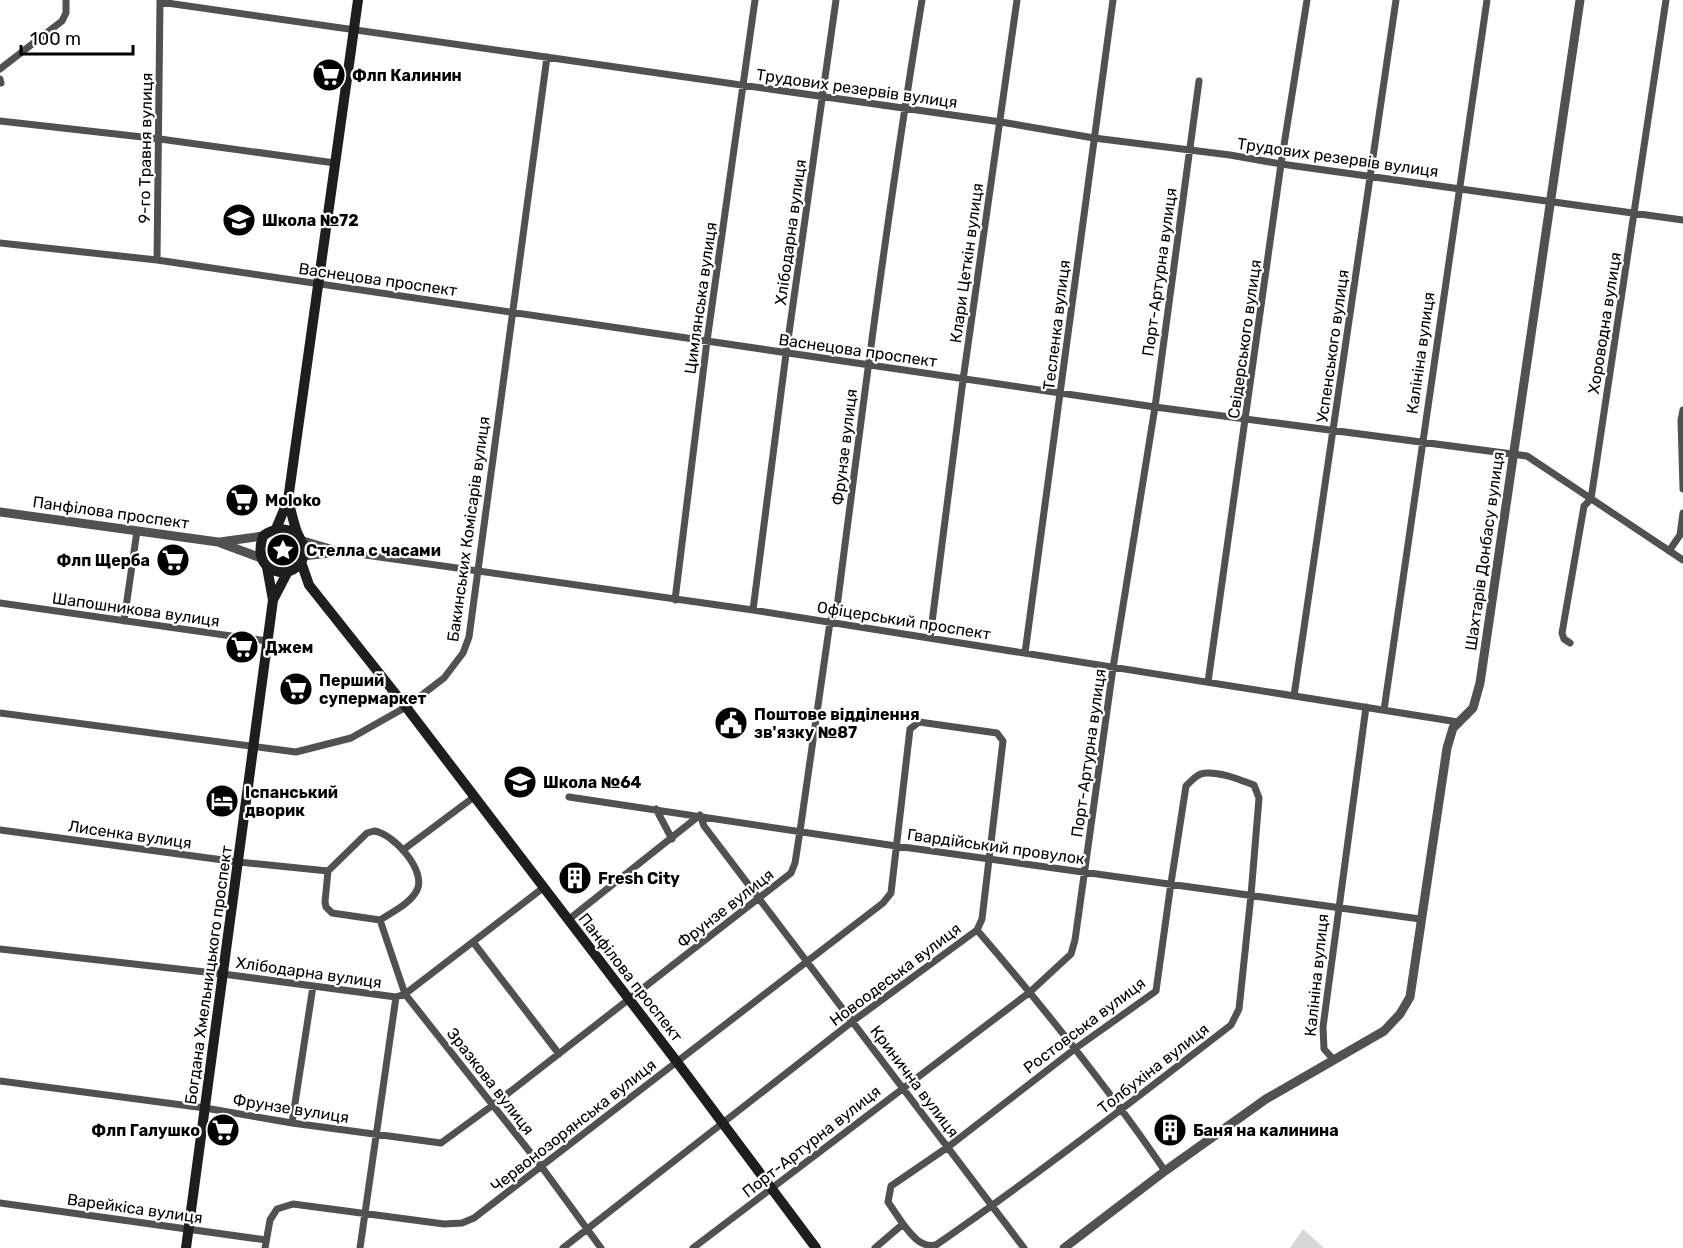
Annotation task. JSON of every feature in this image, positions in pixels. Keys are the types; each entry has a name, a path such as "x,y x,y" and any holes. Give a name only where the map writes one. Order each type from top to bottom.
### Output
{"main road":[{"path":"276,529 288,500 358,0"},
{"path":"273,600 287,573 302,560 304,548 288,500"},
{"path":"273,600 259,547 263,536 276,529 287,529 299,536"},
{"name":"Панфілова проспект","path":"302,560 309,585 406,707 816,1248"},
{"path":"264,563 277,572 287,573"},
{"name":"Панфілова проспект","path":"287,573 309,585"},
{"name":"Богдана Хмельницького проспект","path":"186,1248 273,600"}],"street":[{"path":"0,69 62,21 66,13 66,0"},
{"name":"Цимлянська вулиця","path":"675,600 707,340 755,0"},
{"name":"Хлібодарна вулиця","path":"753,610 786,354 836,0"},
{"name":"Фрунзе вулиця","path":"0,1081 205,1108 292,1123 441,1143 791,873 795,863 800,831 830,622 837,607 868,366 922,0"},
{"name":"Клари Цеткін вулиця","path":"930,638 963,380 1017,0"},
{"name":"Тесленка вулиця","path":"1024,652 1113,0"},
{"name":"Свідерського вулиця","path":"1208,682 1247,420 1281,164 1307,0"},
{"name":"Успенського вулиця","path":"1294,696 1396,0"},
{"name":"Калініна вулиця","path":"1384,710 1488,0"},
{"name":"Шахтарів Донбасу вулиця","path":"1333,1059 1384,1031 1393,1023 1406,1005 1412,987 1420,919 1447,748 1458,722 1473,708 1477,696 1580,0"},
{"name":"Хороводна вулиця","path":"1570,643 1564,639 1562,633 1584,506 1591,499 1666,0"},
{"name":"Трудових резервів вулиця","path":"160,1 1001,122 1094,138 1230,155 1683,220"},
{"name":"9-го Травня вулиця","path":"157,260 160,1"},
{"name":"Бакинських Комісарів вулиця","path":"0,713 296,752 351,738 406,707 444,678 463,653 469,638 547,57"},
{"name":"Порт-Артурна вулиця","path":"693,1248 1030,992 1071,954 1085,872 1113,668 1155,407 1199,81"},
{"path":"0,121 160,139 335,163"},
{"name":"Васнецова проспект","path":"0,243 157,260 707,340 963,380 1527,456 1683,560"},
{"path":"1683,410 1683,489"},
{"name":"Панфілова проспект","path":"0,512 218,542 263,536"},
{"path":"1669,551 1680,535 1683,513"},
{"path":"124,621 137,531"},
{"path":"299,536 344,552"},
{"name":"Панфілова проспект","path":"218,542 264,563"},
{"path":"302,560 344,552"},
{"name":"Офіцерський проспект","path":"344,552 753,610 1458,722"},
{"name":"Шапошникова вулиця","path":"0,603 267,641"},
{"name":"Калініна вулиця","path":"1333,1059 1328,1055 1322,1041 1366,707"},
{"name":"Новоодеська вулиця","path":"563,1248 853,1021 977,930 982,919 1004,741 997,733 919,722 910,729 896,846"},
{"name":"Ростовська вулиця","path":"903,1224 888,1202 891,1186 948,1148 1076,1048 1156,991 1186,786 1195,777 1205,772 1227,777"},
{"name":"Толбухіна вулиця","path":"903,1224 920,1244 933,1247 1122,1109 1234,1020 1239,1010 1259,798 1254,785 1227,777"},
{"path":"403,850 474,797"},
{"name":"Гвардійський провулок","path":"569,797 896,846 1420,919"},
{"path":"656,809 672,839"},
{"path":"568,920 700,815"},
{"name":"Кринична вулиця","path":"700,815 704,826 758,899 809,962 1023,1248"},
{"name":"Лисенка вулиця","path":"0,830 238,862 327,871"},
{"path":"371,831 385,834 403,850 419,873 418,889 412,897 380,920 329,911 325,902 327,871 371,831"},
{"name":"Червонозорянська вулиця","path":"266,1240 270,1220 277,1209 293,1204 444,1224 462,1223 474,1218 883,903 891,893 896,846"},
{"name":"Хлібодарна вулиця","path":"0,949 223,974 396,997 405,994 543,888"},
{"name":"Зразкова вулиця","path":"380,920 405,994 541,1166 601,1248"},
{"path":"977,930 1076,1048 1165,1171"},
{"path":"473,942 559,1053"},
{"path":"292,1123 313,986"},
{"path":"360,1248 396,997"},
{"path":"1064,1248 1165,1171 1266,1099 1333,1059"},
{"name":"Варейкіса вулиця","path":"0,1203 266,1240"},
{"path":"875,1248 903,1224"},
{"path":"265,1248 266,1240"}],"shaded area":[{"path":"282,534 293,539 298,550 293,561 282,566 271,561 266,550 271,539"},
{"path":"1303,1229 1324,1248 1290,1248"}],"place":[{"name":"Флп Калинин","path":"329,75"},
{"name":"Школа №72","path":"239,220"},
{"name":"Moloko","path":"242,500"},
{"name":"Стелла с часами","path":"283,550"},
{"name":"Флп Щерба","path":"173,560"},
{"name":"Джем","path":"242,647"},
{"name":"Перший супермаркет","path":"296,689"},
{"name":"Поштове відділення зв'язку №87","path":"731,723"},
{"name":"Школа №64","path":"520,782"},
{"name":"Іспанський дворик","path":"222,801"},
{"name":"Fresh City","path":"575,878"},
{"name":"Флп Галушко","path":"223,1130"},
{"name":"Баня на калинина","path":"1170,1130"}]}
